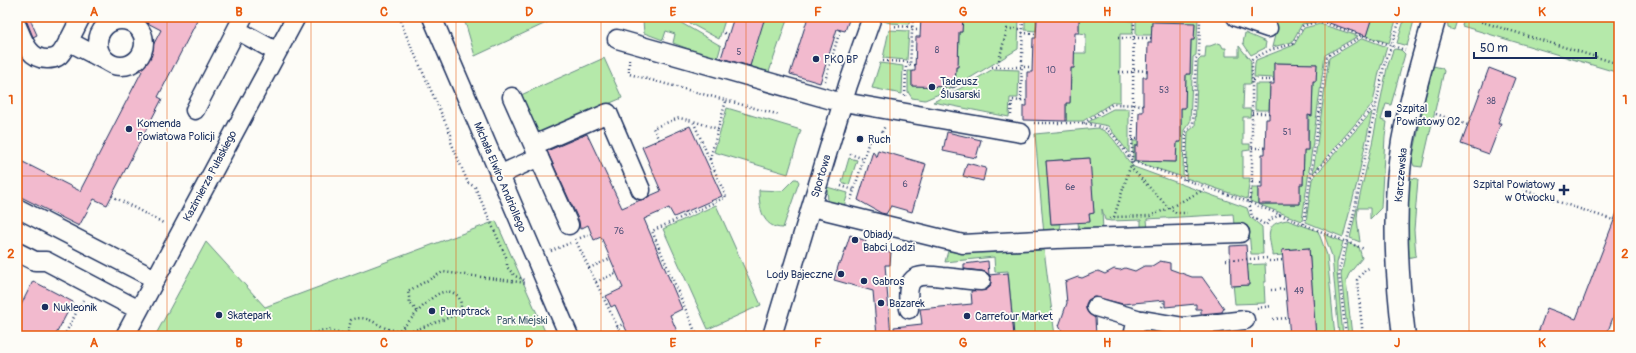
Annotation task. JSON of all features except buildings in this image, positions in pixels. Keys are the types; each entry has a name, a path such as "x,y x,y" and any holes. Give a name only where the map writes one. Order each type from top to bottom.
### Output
{"main road":[{"name":"Karczewska","path":"1404,336 1400,292 1398,239 1399,173 1403,142 1413,96 1435,17"}],"street":[{"path":"17,26 27,48 34,55 49,59 57,57 62,52 81,17"},
{"name":"Kazimierza Pułaskiego","path":"125,336 296,17"},
{"name":"Michała Elwiro Andriollego","path":"432,17 569,336"},
{"name":"Sportowa","path":"772,336 843,102 872,17"},
{"path":"1236,17 1268,28"},
{"path":"68,42 109,63 119,66 127,65 133,62 141,54 143,44 142,36 136,26 122,20 110,23 104,27 100,34 98,48 103,58 109,63"},
{"path":"195,110 240,24 278,52"},
{"path":"617,38 777,85 843,102 1016,126"},
{"path":"512,97 572,233"},
{"path":"499,175 536,151 608,112 641,190"},
{"path":"812,207 962,244 1063,231 1240,233"},
{"path":"17,208 155,279"},
{"path":"17,252 35,262 46,261 139,310"},
{"path":"909,309 909,290 914,280 918,276 924,274 980,281"},
{"path":"1096,307 1136,319 1184,327 1245,320"},
{"path":"1133,336 1136,319"}],"path":[{"path":"400,17 451,135 451,142 468,183 475,187 507,259 507,267 510,272 531,283 443,272 408,291 410,303 417,311"},
{"path":"905,98 906,67 910,64 913,17"},
{"path":"1021,101 1022,17"},
{"path":"1116,17 1140,17"},
{"path":"1318,21 1320,17"},
{"path":"1346,336 1339,275 1384,66 1401,17"},
{"path":"1466,17 1474,18 1619,64"},
{"path":"1134,18 1135,38 1132,168 1169,208 1176,213 1187,213"},
{"path":"1185,180 1186,132 1193,124 1196,59 1199,55 1200,19"},
{"path":"1280,215 1271,219 1266,225 1252,217 1249,202 1252,182 1252,59 1270,50 1293,44 1303,26 1318,21 1410,52"},
{"path":"892,26 920,30"},
{"path":"998,64 1007,29 1022,29"},
{"path":"823,86 840,30"},
{"path":"724,33 728,34"},
{"path":"1022,33 1036,34"},
{"path":"1304,224 1327,56 1363,35"},
{"path":"1118,38 1152,38"},
{"path":"837,40 842,41"},
{"path":"629,56 629,74 780,115"},
{"path":"883,61 916,65"},
{"path":"992,67 1032,67"},
{"path":"1119,72 1147,71"},
{"path":"1253,80 1274,80"},
{"path":"1016,126 1012,100 1027,101"},
{"path":"710,160 726,101"},
{"path":"1310,178 1377,103"},
{"path":"1083,123 1113,104 1143,106"},
{"path":"1252,113 1269,113"},
{"path":"1436,114 1468,125"},
{"path":"659,140 653,128 679,118 718,129"},
{"path":"693,121 726,197 652,231 680,300 697,336"},
{"path":"849,204 872,131"},
{"path":"1132,139 1139,140"},
{"path":"1252,148 1266,148"},
{"path":"850,154 864,159"},
{"path":"1132,162 1249,202 1364,249"},
{"path":"1114,217 1132,162"},
{"path":"1252,182 1262,182"},
{"path":"841,186 854,190"},
{"path":"1108,220 1114,217 1150,216 1207,188"},
{"path":"1523,190 1619,222"},
{"path":"112,196 168,226"},
{"path":"572,233 622,336"},
{"path":"551,252 572,233 591,234"},
{"path":"589,268 610,259"},
{"path":"1226,260 1283,260"},
{"path":"1363,336 1357,280 1365,270 1370,268"},
{"path":"596,282 616,273"},
{"path":"1271,290 1286,289"},
{"path":"312,336 312,334 323,330 333,330 347,336 351,320 359,317 367,318 387,329 399,330 417,311 444,291 450,291 456,294 461,304 460,310 456,315 398,336"},
{"path":"64,336 83,300"},
{"path":"1273,319 1288,318"},
{"path":"617,327 624,324"},
{"path":"476,336 482,334 483,336"}],"green space":[{"path":"462,17 559,17 475,56 466,25"},
{"path":"635,17 671,17 721,46 717,60 673,43 675,34 666,31 663,40 644,33 643,21"},
{"path":"678,17 726,17 719,39"},
{"path":"765,17 788,17 769,72 750,66 761,21 764,22"},
{"path":"882,17 910,17 909,24 890,23 881,20"},
{"path":"963,17 1019,17 1018,49 955,87 956,67 958,66 959,32 962,32"},
{"path":"1025,17 1037,17 1036,31 1025,30"},
{"path":"1079,17 1109,17 1110,19 1133,21 1133,34 1120,34 1120,102 1113,102 1083,121 1066,121 1066,103 1070,102 1071,68 1074,68 1074,53 1086,53 1086,34 1079,33"},
{"path":"1146,17 1198,18 1196,55 1193,57 1190,122 1184,130 1183,177 1133,161 1133,141 1139,141 1139,146 1135,146 1135,161 1176,162 1177,142 1181,142 1181,108 1185,108 1186,74 1190,74 1191,40 1194,40 1195,24 1152,23 1152,35 1136,35 1136,20"},
{"path":"1278,17 1302,17 1316,22 1302,24 1292,42 1272,47 1275,35 1273,33"},
{"path":"1372,17 1397,17 1389,43 1366,36"},
{"path":"1405,17 1415,17 1407,46 1397,43"},
{"path":"1447,17 1458,17 1454,30 1448,28"},
{"path":"1464,17 1619,17 1619,73 1462,26"},
{"path":"1320,24 1358,36 1325,55 1302,221 1250,201 1252,188 1258,188 1258,204 1300,204 1300,184 1303,184 1304,150 1308,150 1309,115 1312,115 1313,81 1316,81 1317,64 1274,63 1274,78 1254,77 1255,63 1256,60 1294,45 1304,28"},
{"path":"889,30 909,31 907,60 883,58"},
{"path":"1245,33 1266,42 1265,48 1251,55 1243,43"},
{"path":"1363,38 1387,47 1379,72 1373,103 1313,173 1329,58"},
{"path":"1218,43 1221,44 1223,48 1226,48 1226,56 1239,56 1239,46 1251,61 1251,84 1244,84 1243,109 1251,109 1250,117 1243,117 1243,144 1250,144 1250,150 1243,151 1243,178 1250,178 1247,199 1186,178 1188,132 1195,126 1198,61 1201,58 1205,58 1206,46"},
{"path":"1393,50 1401,50 1405,54 1391,105 1386,104 1381,120 1387,122 1381,208 1370,219 1370,208 1358,208 1357,219 1360,242 1350,238 1372,144 1387,68"},
{"path":"604,58 622,98 538,134 521,95"},
{"path":"880,63 903,66 902,94 872,88"},
{"path":"1433,66 1442,68 1444,71 1422,167 1414,166 1412,161"},
{"path":"993,69 1019,70 1018,98 1010,98 1009,117 933,102 961,88"},
{"path":"908,71 912,71 912,86 955,87 925,100 912,98 908,92"},
{"path":"1255,84 1270,84 1269,110 1255,110"},
{"path":"727,108 801,130 788,174 714,152"},
{"path":"1113,109 1129,109 1129,153 1108,126 1088,122"},
{"path":"1372,112 1357,183 1343,237 1306,222 1312,179"},
{"path":"1098,128 1114,140 1134,167 1247,208 1250,217 1262,227 1263,254 1251,254 1249,231 1234,225 1233,214 1147,219 1148,230 1141,230 1141,220 1105,220 1102,209 1103,232 1079,233 1078,222 1090,221 1089,214 1094,213 1089,158 1046,161 1051,224 1061,224 1059,234 1044,235 1035,134"},
{"path":"849,158 857,160 849,185 842,182"},
{"path":"1411,178 1418,179 1414,230 1416,256 1407,258 1406,226 1409,180"},
{"path":"794,179 797,179 799,182 783,228 776,227 770,224 763,215 759,190 782,191"},
{"path":"827,187 848,193 843,210 831,206 828,202"},
{"path":"716,205 761,305 708,329 663,229"},
{"path":"1287,220 1318,231 1327,255 1335,336 1316,336 1309,248 1282,250 1283,255 1272,256 1269,235 1271,227"},
{"name":"Park Miejski","path":"496,221 547,336 155,336 206,242 265,307"},
{"path":"1324,234 1343,242 1337,263 1337,272 1343,336 1339,336 1332,256"},
{"path":"1348,243 1359,247 1362,258 1349,274 1346,281 1352,336 1348,336 1341,275"},
{"path":"1044,250 1055,336 1014,336 1008,271 995,272 994,257 945,262 948,251 965,253"},
{"path":"1265,264 1265,303 1235,304 1232,273 1234,272 1235,286 1249,285 1248,272 1241,272 1241,265"},
{"path":"1141,327 1182,334 1182,336 1136,336"}],"place":[{"name":"PKO BP","path":"816,59"},
{"name":"Tadeusz Ślusarski","path":"932,87"},
{"name":"Szpital Powiatowy 02","path":"1388,114"},
{"name":"Komenda Powiatowa Policji","path":"129,129"},
{"name":"Ruch","path":"860,139"},
{"name":"Szpital Powiatowy w Otwocku","path":"1564,190"},
{"name":"Obiady Babci Lodzi","path":"855,240"},
{"name":"Lody Bajeczne","path":"841,274"},
{"name":"Gabros","path":"864,281"},
{"name":"Bazarek","path":"881,303"},
{"name":"Nukleonik","path":"45,307"},
{"name":"Pumptrack","path":"432,311"},
{"name":"Skatepark","path":"219,315"},
{"name":"Carrefour Market","path":"967,316"}]}
